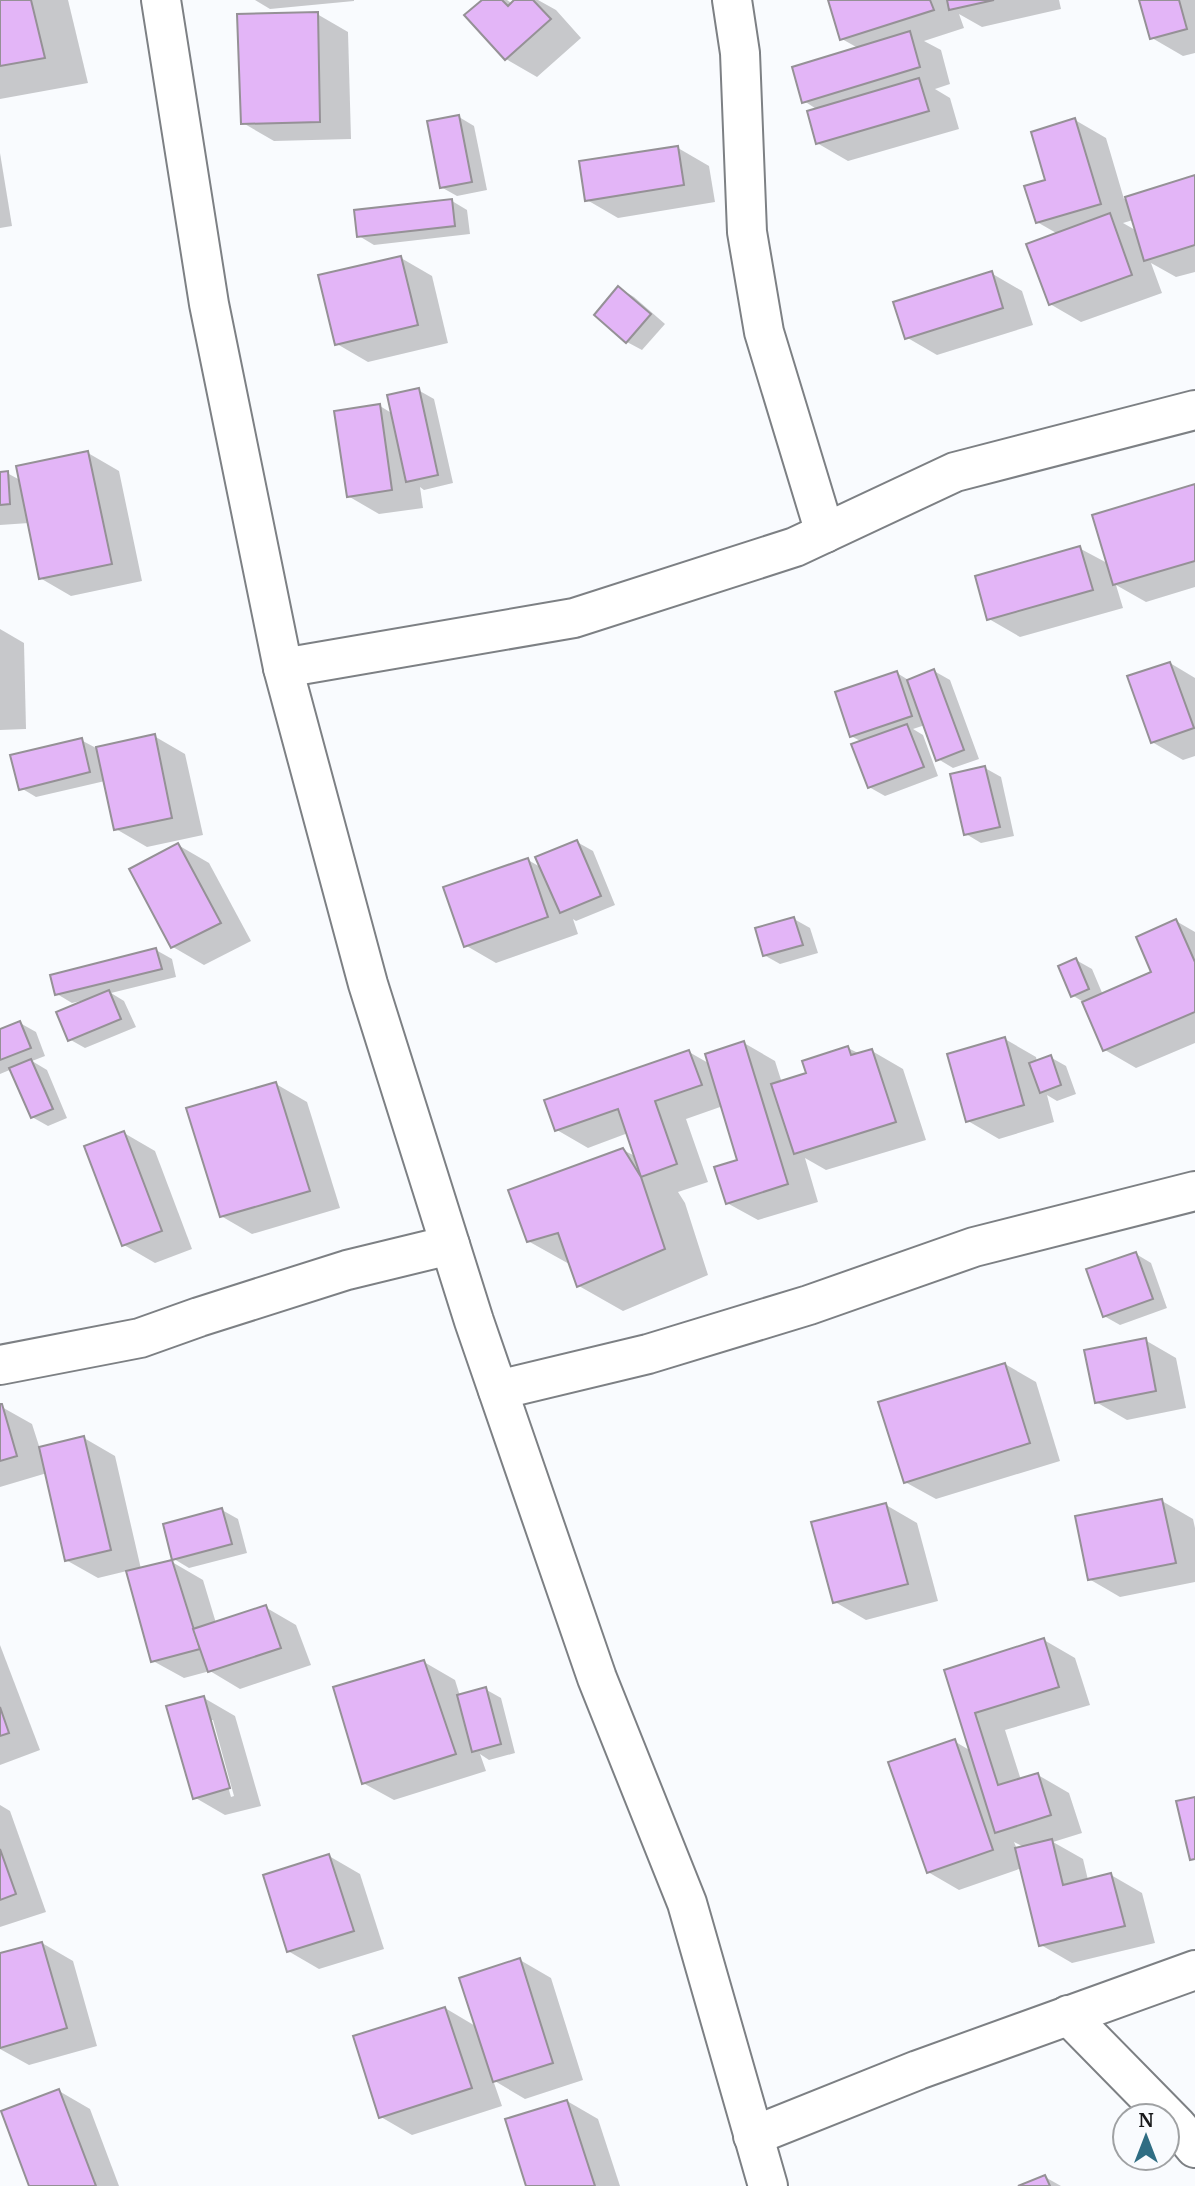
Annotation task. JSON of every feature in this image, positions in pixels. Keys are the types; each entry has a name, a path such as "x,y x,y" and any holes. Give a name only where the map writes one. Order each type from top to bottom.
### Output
{"street":[{"path":"161,0 209,303 283,668 368,984 450,1245 597,1678 687,1903 768,2186"},
{"path":"732,0 740,54 747,232 764,332 825,533"},
{"path":"283,668 575,618 795,547 955,472 1195,410"},
{"path":"498,1390 648,1354 809,1305 974,1247 1195,1191"},
{"path":"0,1365 140,1338 346,1270 450,1245"},
{"path":"753,2136 918,2070 1195,1970"},
{"path":"1068,2015 1177,2126 1195,2148"}],"building":[{"path":"0,0 31,0 45,58 0,66"},
{"path":"482,0 502,0 508,6 514,0 533,0 551,19 505,60 464,15"},
{"path":"828,0 930,0 934,10 840,40"},
{"path":"947,0 994,0 949,10"},
{"path":"1139,0 1179,0 1187,29 1150,39"},
{"path":"318,12 320,122 241,124 237,14"},
{"path":"910,31 920,67 802,103 792,67"},
{"path":"919,78 929,111 816,144 807,111"},
{"path":"459,115 472,182 440,188 427,121"},
{"path":"1075,118 1101,204 1036,223 1024,186 1045,180 1031,132"},
{"path":"678,146 684,185 585,201 579,161"},
{"path":"1195,175 1195,245 1144,261 1125,197"},
{"path":"452,199 455,226 357,237 354,210"},
{"path":"1110,213 1132,275 1049,305 1026,244"},
{"path":"401,256 418,325 335,345 318,275"},
{"path":"992,271 1003,308 905,339 893,302"},
{"path":"618,286 651,314 626,343 594,315"},
{"path":"419,388 438,475 406,482 387,395"},
{"path":"380,404 392,490 347,497 334,411"},
{"path":"88,451 112,564 39,579 16,466"},
{"path":"8,471 10,504 0,505 0,472"},
{"path":"1195,484 1195,561 1113,585 1092,515"},
{"path":"1080,546 1093,590 987,620 975,576"},
{"path":"1170,662 1194,728 1151,743 1127,676"},
{"path":"934,669 964,750 936,761 907,680"},
{"path":"897,671 912,716 850,737 835,692"},
{"path":"907,724 924,767 868,788 851,744"},
{"path":"155,734 172,818 114,830 96,747"},
{"path":"82,738 90,772 19,790 10,755"},
{"path":"985,766 1000,827 964,835 950,774"},
{"path":"577,840 601,896 560,913 535,857"},
{"path":"178,843 221,923 171,948 129,869"},
{"path":"528,858 548,917 464,947 443,887"},
{"path":"794,917 803,945 763,956 755,928"},
{"path":"1176,919 1195,962 1195,1012 1103,1051 1082,1002 1151,972 1136,937"},
{"path":"156,948 162,969 55,995 50,975"},
{"path":"1076,958 1089,989 1071,997 1058,966"},
{"path":"109,990 121,1019 68,1041 56,1012"},
{"path":"20,1021 31,1048 0,1060 0,1029"},
{"path":"1005,1037 1024,1105 966,1122 947,1054"},
{"path":"744,1041 788,1184 726,1204 714,1167 737,1160 705,1054"},
{"path":"848,1046 851,1055 872,1049 896,1122 794,1154 771,1084 806,1073 802,1061"},
{"path":"689,1050 702,1085 655,1101 677,1164 641,1177 618,1109 555,1131 544,1100"},
{"path":"1051,1055 1061,1085 1040,1093 1029,1063"},
{"path":"31,1059 53,1109 31,1118 9,1068"},
{"path":"276,1082 310,1191 220,1217 186,1108"},
{"path":"124,1131 162,1231 122,1246 84,1146"},
{"path":"623,1148 641,1177 665,1249 577,1287 558,1233 527,1242 508,1190"},
{"path":"1136,1252 1153,1299 1103,1317 1086,1269"},
{"path":"1146,1338 1156,1391 1095,1403 1084,1350"},
{"path":"1005,1363 1030,1443 904,1483 878,1402"},
{"path":"0,1404 17,1456 0,1461"},
{"path":"84,1436 111,1550 65,1561 39,1447"},
{"path":"1162,1499 1176,1563 1088,1580 1075,1516"},
{"path":"886,1503 908,1584 833,1603 811,1522"},
{"path":"222,1508 232,1544 172,1560 163,1524"},
{"path":"172,1560 200,1649 151,1662 126,1571"},
{"path":"266,1605 281,1648 208,1672 193,1629"},
{"path":"1044,1638 1059,1687 975,1713 998,1785 1038,1773 1051,1815 995,1833 944,1670"},
{"path":"424,1660 456,1754 362,1784 333,1687"},
{"path":"486,1687 501,1744 472,1752 457,1695"},
{"path":"204,1696 230,1788 193,1799 166,1706"},
{"path":"0,1707 9,1733 0,1736"},
{"path":"955,1739 993,1850 927,1873 888,1762"},
{"path":"1195,1797 1195,1859 1190,1860 1176,1801"},
{"path":"1052,1839 1063,1885 1111,1873 1125,1926 1039,1946 1015,1848"},
{"path":"0,1849 16,1894 0,1900"},
{"path":"329,1854 354,1931 287,1952 263,1875"},
{"path":"42,1942 67,2028 0,2048 0,1953"},
{"path":"520,1958 553,2063 493,2082 459,1978"},
{"path":"445,2007 472,2088 379,2118 353,2036"},
{"path":"59,2089 96,2186 29,2186 1,2111"},
{"path":"567,2100 595,2186 526,2186 505,2119"},
{"path":"1045,2175 1050,2186 1018,2186"}]}
